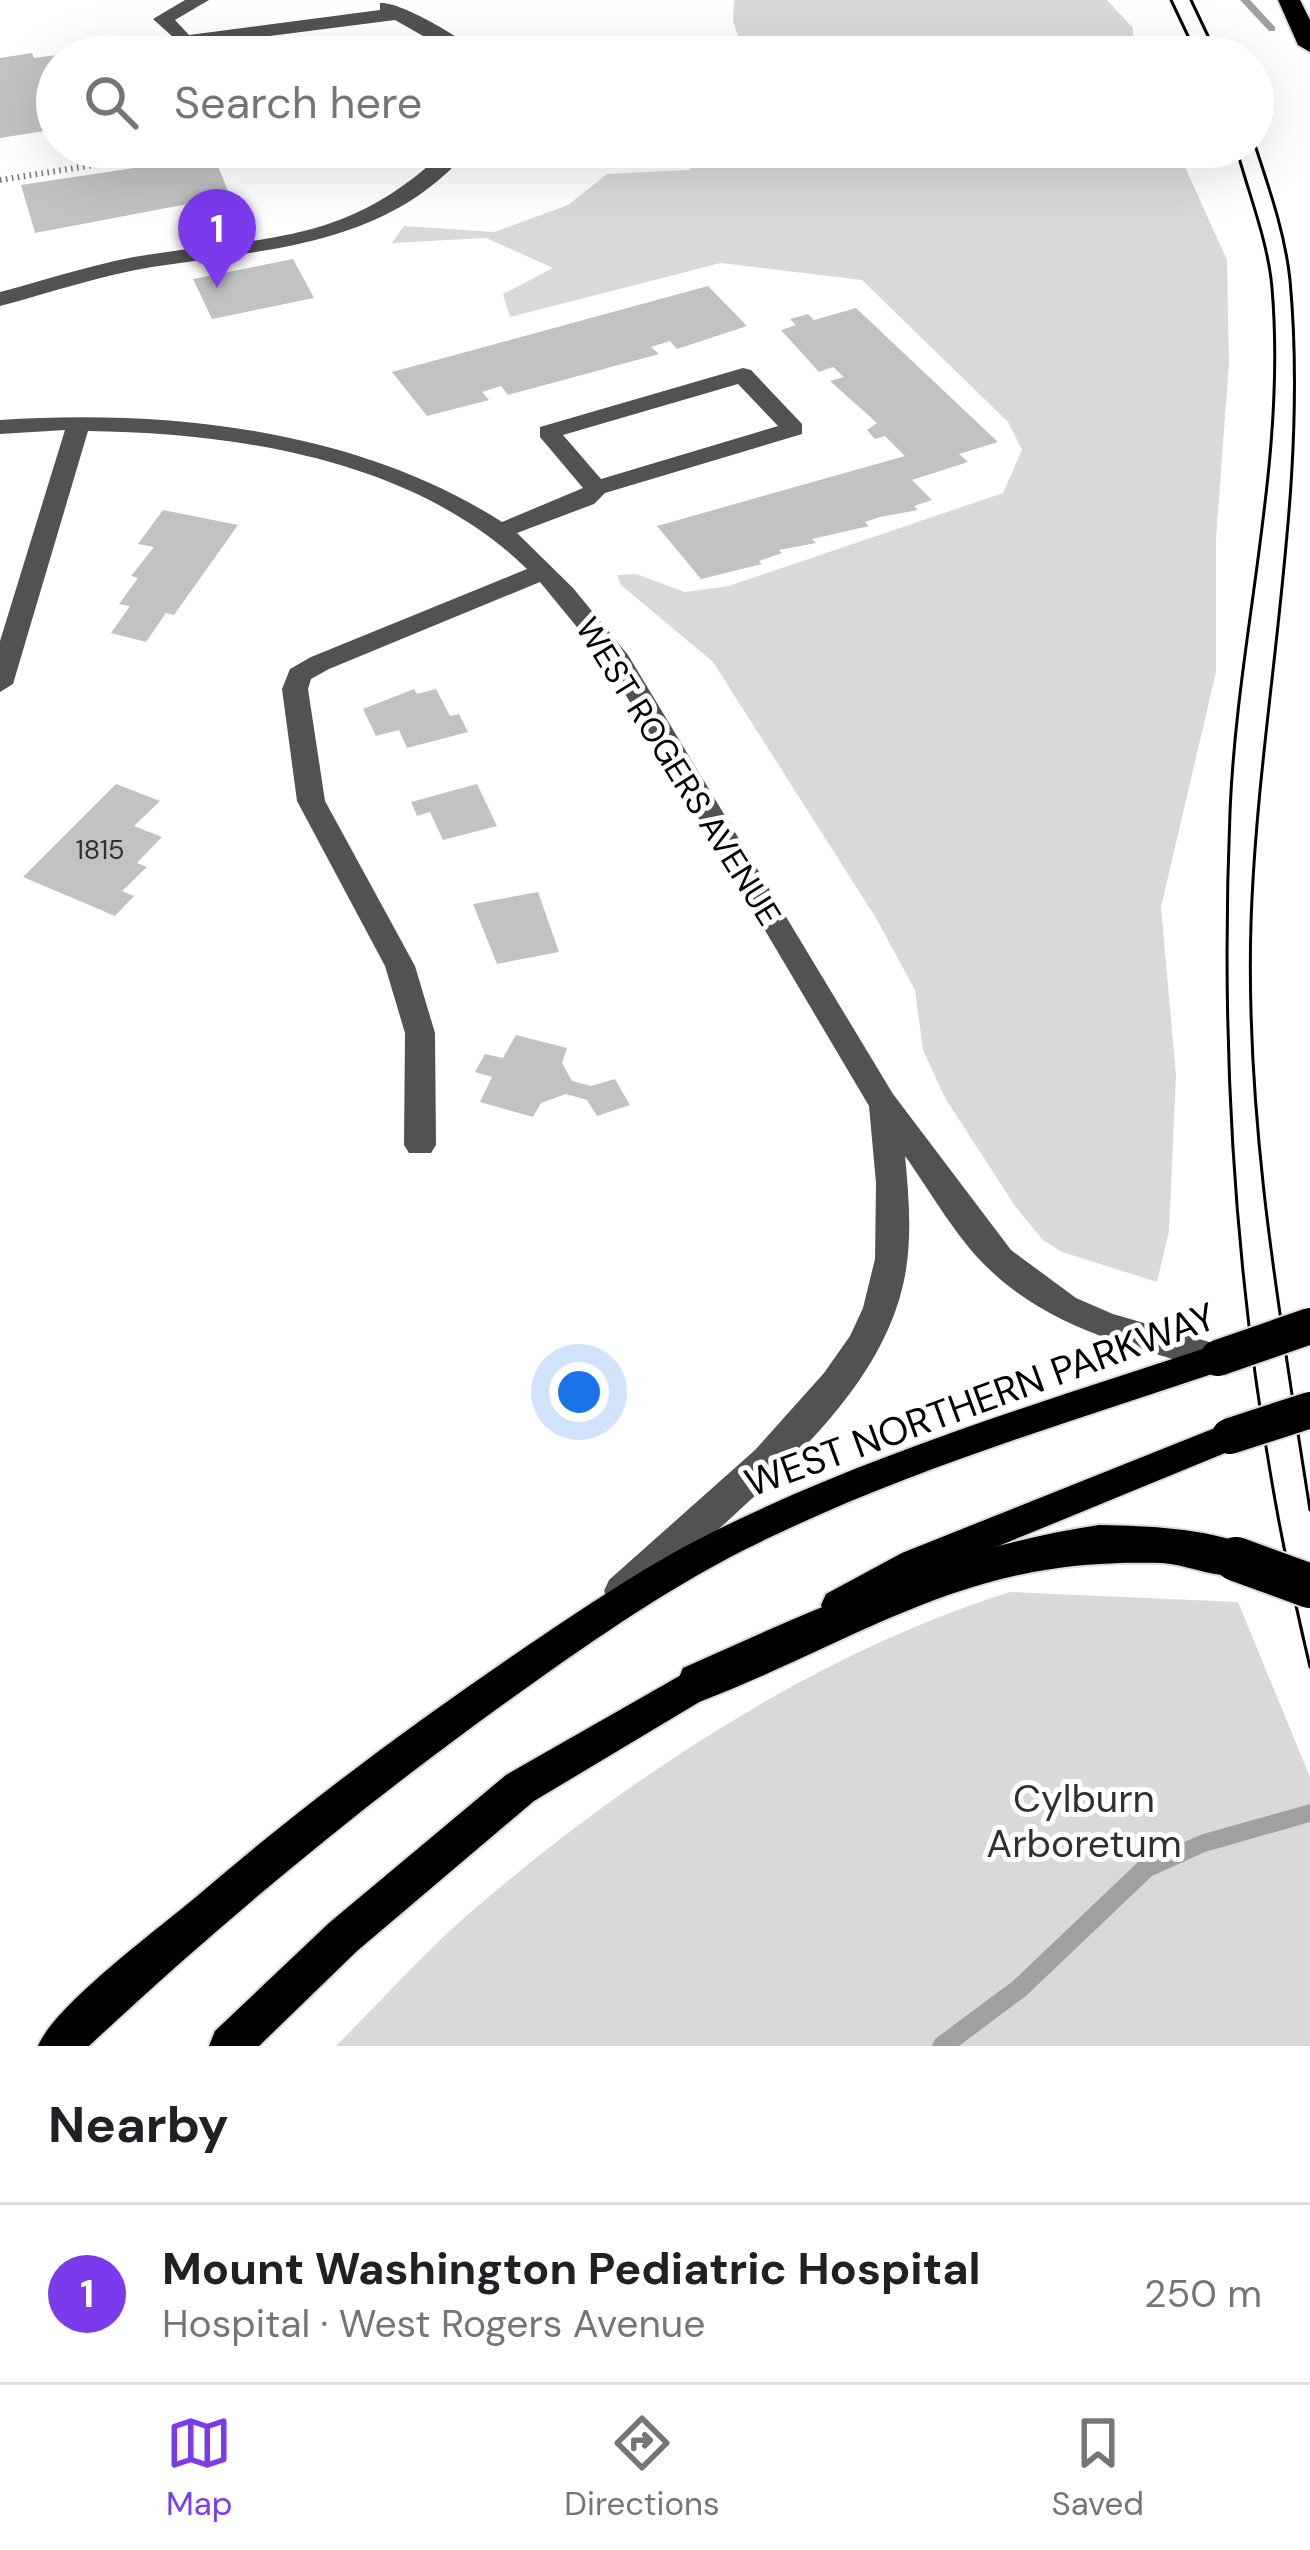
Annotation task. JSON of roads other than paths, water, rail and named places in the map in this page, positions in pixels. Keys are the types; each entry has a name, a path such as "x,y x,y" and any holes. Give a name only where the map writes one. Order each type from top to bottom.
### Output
{"highway":[{"path":"1289,0 1310,45"},
{"path":"699,1682 940,1576 1078,1548 1154,1544 1224,1555 1310,1586"}],"main road":[{"name":"WEST NORTHERN PARKWAY","path":"59,2046 242,1880 376,1772 563,1640 764,1524 1011,1427 1308,1324"},
{"path":"230,2046 344,1937 520,1788 699,1682 915,1564 1230,1436 1310,1410"}],"street":[{"path":"179,36 163,20 200,0"},
{"path":"370,0 440,36"},
{"path":"223,36 402,13"},
{"path":"0,299 148,261 262,248 344,228 416,192 440,168"},
{"path":"500,531 585,499 596,488 794,429 742,375 548,432 596,488"},
{"path":"0,684 78,425"},
{"name":"WEST ROGERS AVENUE","path":"0,427 170,429 307,452 424,488 500,531 619,661 882,1102 983,1241 1040,1292 1105,1325 1218,1358"},
{"path":"420,1145 420,1033 400,966 311,801 295,689 299,675 320,663 542,572"},
{"name":"WEST ROGERS AVENUE","path":"563,1640 716,1512 786,1439 870,1331 887,1283 893,1236 882,1102"}],"waterway":[{"path":"1245,0 1272,29"},
{"path":"942,2046 1020,1988 1145,1869 1203,1843 1310,1813"}],"tram line":[{"path":"1171,0 1188,36"},
{"path":"1191,0 1208,36"},
{"path":"1242,168 1270,270 1275,354 1267,485 1230,812 1227,919 1232,1135 1252,1349 1287,1562 1310,1667"},
{"path":"1262,168 1288,262 1294,360 1288,521 1251,923 1253,1071 1267,1218 1310,1510"}],"place":[{"name":"Mount Washington Pediatric Hospital","path":"217,288"}],"park label":[{"name":"Cylburn Arboretum","path":"1084,1820"}]}
